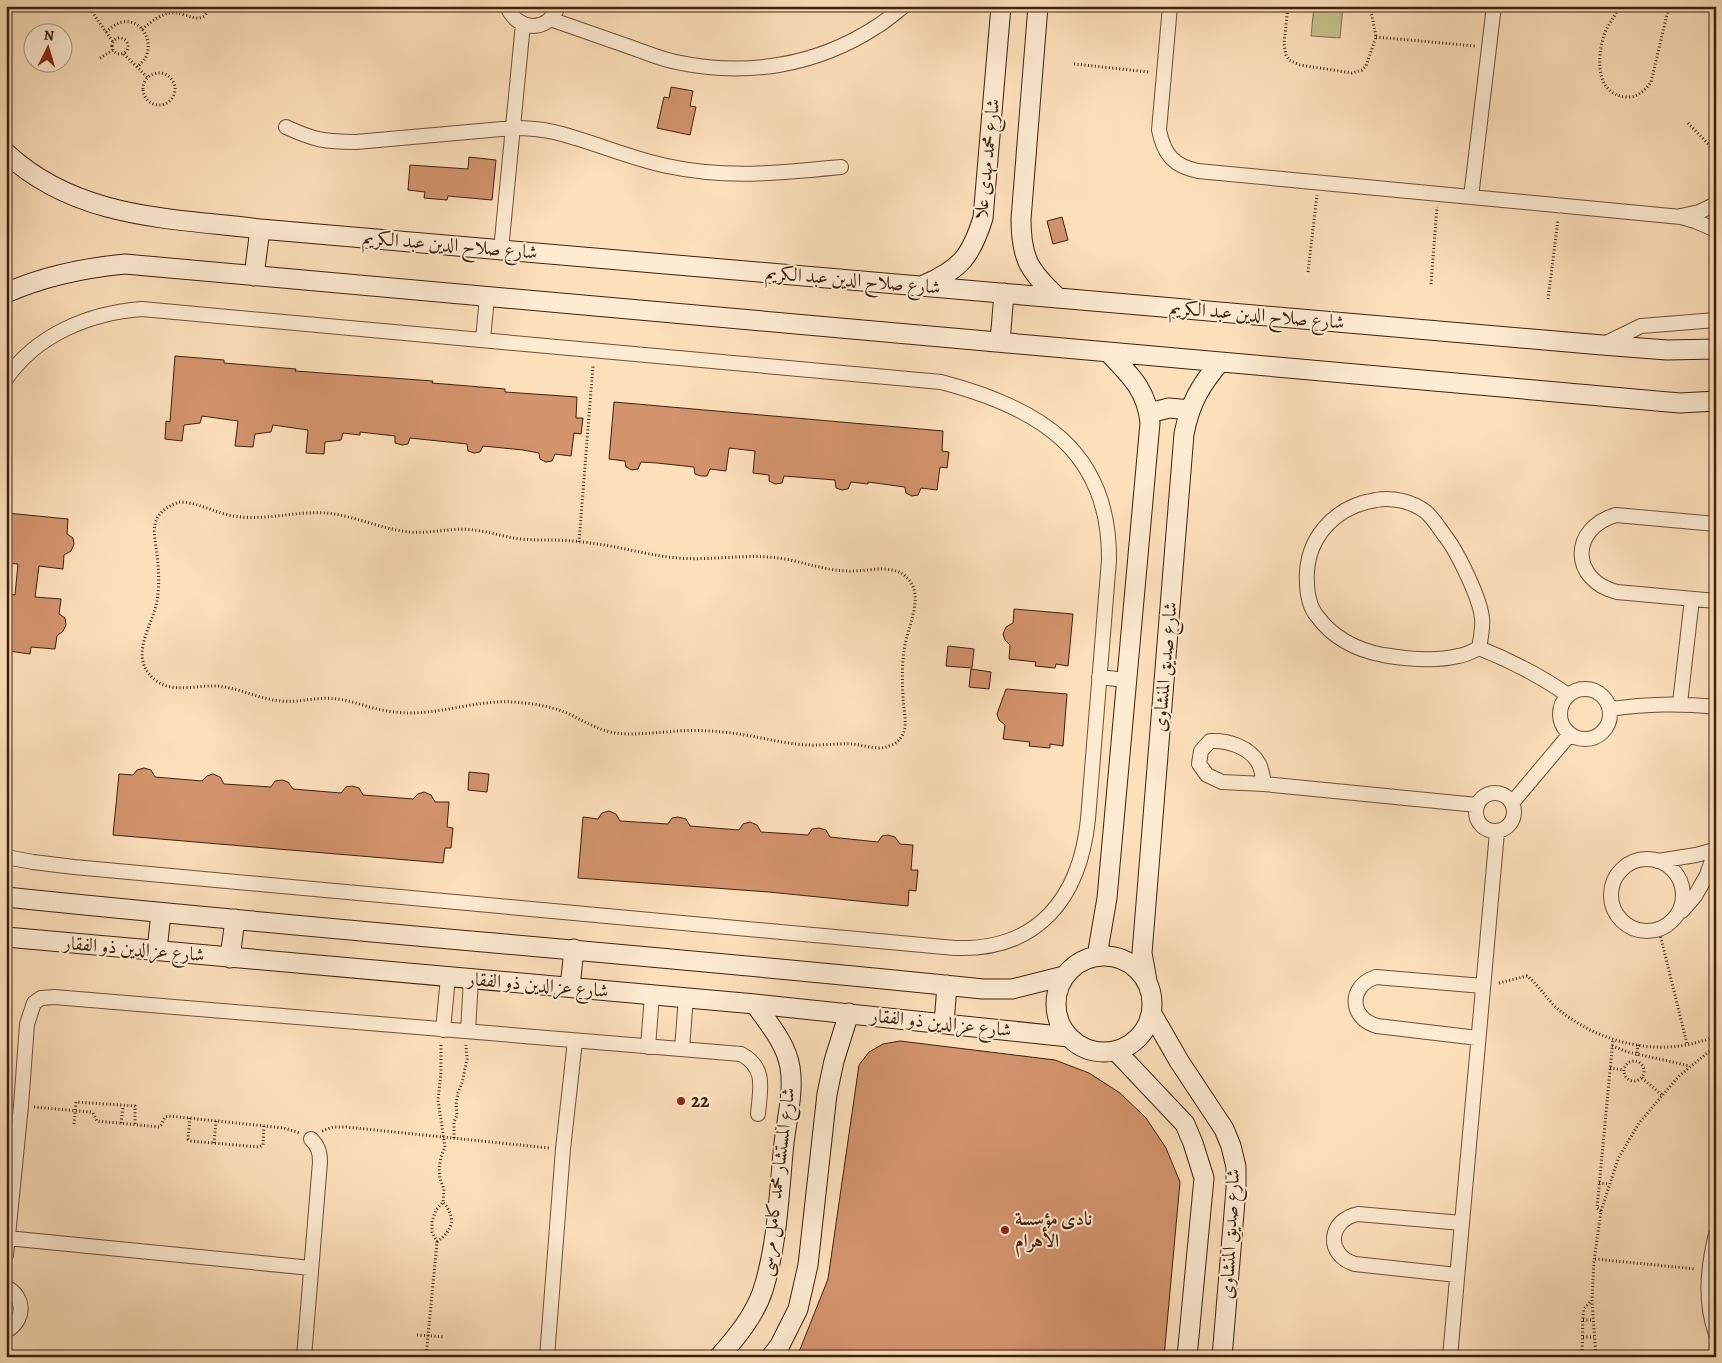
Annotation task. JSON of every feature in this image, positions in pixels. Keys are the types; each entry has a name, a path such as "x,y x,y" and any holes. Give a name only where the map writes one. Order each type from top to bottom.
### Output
{"street":[{"path":"507,6 510,14 523,24 537,26 550,19 556,13 558,6"},
{"path":"550,19 674,62 709,68 744,70 779,66 814,58 862,36 904,6"},
{"name":"شارع محمد مهدى علا","path":"923,286 944,276 963,261 976,241 983,218 1001,6"},
{"name":"شارع محمد مهدى علا","path":"1038,6 1021,219 1021,242 1027,263 1040,281 1057,297"},
{"path":"1170,6 1159,130 1161,142 1167,153 1186,169 1680,217 1696,221 1716,230"},
{"path":"1471,197 1494,6"},
{"path":"501,250 523,24"},
{"path":"286,127 308,137 332,142 356,142 513,128 538,129 556,132 636,159 700,172 766,174 841,167"},
{"name":"شارع صلاح الدين عبد الكريم","path":"6,153 16,163 51,186 90,203 130,214 260,229 1602,345 1668,350 1716,349"},
{"path":"1680,217 1716,204"},
{"path":"254,276 260,229"},
{"path":"6,293 28,283 61,273 125,264 1672,402 1716,402"},
{"path":"1000,342 1004,293"},
{"path":"483,339 487,297"},
{"path":"6,378 20,361 51,336 87,319 124,310 161,310 941,382 989,396 1030,415 1047,426 1075,453 1087,469 1102,504 1108,532 1109,560 1086,838 1076,874 1059,904 1037,926 1015,939 990,947 973,949 916,945 74,867 6,857"},
{"path":"1602,345 1641,326 1716,320"},
{"name":"شارع صديق المنشاوى","path":"1097,956 1107,898 1150,423 1146,398 1140,387 1108,352"},
{"name":"شارع صديق المنشاوى","path":"1147,981 1142,954 1184,434 1190,410 1199,390 1220,362"},
{"path":"1149,413 1170,408 1190,410"},
{"path":"1479,648 1483,632 1482,616 1464,568 1447,539 1426,512 1406,502 1384,499 1362,502 1341,512 1324,527 1312,547 1306,570 1306,578 1307,593 1315,615 1330,632 1349,645 1393,656 1440,659 1460,656 1479,648 1518,664 1568,695"},
{"path":"1716,524 1616,515 1604,518 1594,525 1586,535 1582,548 1582,560 1586,572 1594,582 1605,589 1617,592 1716,601"},
{"path":"1680,703 1692,599"},
{"path":"1099,677 1126,680"},
{"path":"1584,689 1593,690 1601,694 1610,709 1607,726 1595,737 1586,739 1570,734 1564,727 1560,710 1568,695 1584,689"},
{"path":"1610,709 1645,704 1680,703 1716,707"},
{"path":"1512,803 1570,734"},
{"path":"1264,784 1259,764 1249,752 1237,745 1224,740 1210,741 1201,751 1200,764 1207,775 1222,782 1264,784 1477,805"},
{"path":"1497,793 1503,794 1512,803 1514,809 1512,821 1508,826 1497,832 1484,829 1479,824 1475,811 1477,805 1485,796 1497,793"},
{"path":"1450,1357 1497,832"},
{"path":"1715,849 1707,874 1695,896 1670,924 1659,930 1642,931 1626,925 1615,912 1611,896 1615,880 1625,866 1641,860 1658,861 1696,855 1715,849"},
{"path":"1658,861 1672,869 1682,883 1684,899 1678,915"},
{"name":"شارع عزالدين ذو الفقار","path":"6,897 983,989 1012,989 1064,976"},
{"path":"157,950 161,913"},
{"path":"230,958 235,919"},
{"name":"شارع عزالدين ذو الفقار","path":"6,937 652,994 1069,1037"},
{"path":"570,987 574,949"},
{"path":"1097,956 1116,957 1134,966 1147,981 1152,997 1152,1014 1145,1031 1132,1043 1116,1051 1091,1050 1079,1045 1069,1037 1060,1023 1055,1008 1057,991 1064,976 1072,967 1084,960 1097,956"},
{"path":"443,1033 448,977"},
{"path":"1478,1038 1369,1024 1357,1011 1355,1002 1361,986 1368,980 1376,977 1483,986"},
{"path":"467,1037 471,979"},
{"path":"944,1024 947,985"},
{"path":"648,1047 652,994"},
{"path":"6,1255 27,1024 34,1003 41,998 54,997 443,1033 467,1037 575,1040 742,1054 751,1059 758,1068 761,1078 758,1114"},
{"path":"682,1049 686,998"},
{"name":"شارع المستشار محمد كامل مرسى","path":"719,1357 752,1312 762,1292 769,1268 790,1094 790,1067 786,1052 755,1004"},
{"name":"شارع المستشار محمد كامل مرسى","path":"772,1357 798,1309 806,1274 826,1094 849,1014"},
{"name":"شارع صديق المنشاوى","path":"1152,1014 1179,1061 1224,1128 1236,1167 1236,1189 1222,1357"},
{"path":"547,1357 562,1149 575,1040"},
{"name":"شارع صديق المنشاوى","path":"1116,1051 1185,1124 1193,1142 1204,1178 1187,1357"},
{"path":"304,1357 320,1153 317,1145 311,1138"},
{"path":"1457,1275 1348,1262 1337,1252 1334,1238 1339,1224 1344,1219 1358,1214 1462,1223"},
{"path":"1716,1234 1709,1270 1708,1297 1716,1334"},
{"path":"7,1238 311,1268"},
{"path":"6,1287 18,1296 21,1313 18,1321 6,1332"}],"path":[{"path":"88,6 113,42 113,50"},
{"path":"142,29 162,15 171,12 193,18 203,17 207,13 209,6"},
{"path":"1288,6 1284,50 1290,60 1294,63 1352,72 1362,70 1369,62 1376,37 1370,6"},
{"path":"1619,6 1606,30 1604,38 1600,55 1601,78 1605,87 1612,93 1620,97 1630,97 1646,90 1651,82 1669,6"},
{"path":"106,32 123,22 132,22 142,29 148,44 147,52 144,60 137,67"},
{"path":"1376,37 1489,47"},
{"path":"113,42 116,39 124,39 128,47 124,54"},
{"path":"113,50 120,55 124,54 148,78"},
{"path":"100,58 113,50"},
{"path":"1074,64 1164,73"},
{"path":"159,73 171,78 176,89 171,100 160,106 148,101 144,96 143,90 144,83 148,78 159,73"},
{"path":"1688,124 1716,152"},
{"path":"1308,272 1318,182"},
{"path":"1432,284 1438,194"},
{"path":"1548,299 1560,205"},
{"path":"579,542 594,350"},
{"path":"179,502 188,502 212,511 246,517 308,512 330,513 409,532 461,529 477,530 526,540 579,542 676,558 726,559 751,556 776,558 840,571 861,572 890,569 905,575 914,587 916,600 904,645 905,723 902,736 893,745 880,748 845,744 804,745 741,734 694,730 640,735 623,734 594,727 556,709 523,702 487,702 432,712 415,713 376,709 337,698 289,702 278,701 227,688 211,686 170,687 162,685 148,674 142,658 143,641 153,617 159,582 154,538 155,522 164,510 179,502"},
{"path":"1659,930 1687,1044"},
{"path":"1483,986 1527,976 1558,1009 1575,1022 1612,1040 1650,1046 1687,1044 1716,1037"},
{"path":"426,1357 438,1242 432,1232 432,1220 436,1210 443,1202 444,1189 440,1179 439,1168 441,1157 446,1147 438,1100 441,1072 440,1050 443,1033"},
{"path":"454,1138 453,1130 457,1115 457,1098 467,1060 467,1037"},
{"path":"1601,1211 1597,1208 1612,1040"},
{"path":"1636,1061 1638,1044"},
{"path":"1612,1046 1637,1055 1691,1066"},
{"path":"1596,1357 1592,1301 1595,1259 1601,1211 1618,1159 1627,1140 1662,1095 1679,1076 1716,1046"},
{"path":"1636,1061 1644,1066 1645,1071 1642,1078 1637,1082 1628,1080 1624,1070 1627,1063 1636,1061"},
{"path":"1610,1068 1624,1070"},
{"path":"1642,1078 1662,1095"},
{"path":"74,1124 76,1102 136,1107 135,1124"},
{"path":"21,1106 91,1112 96,1120 99,1121 159,1127 167,1116 284,1128 311,1138 321,1131 333,1127 346,1127 562,1149"},
{"path":"121,1123 122,1106"},
{"path":"190,1118 189,1140 214,1143 260,1147 263,1145 264,1126"},
{"path":"214,1143 216,1121"},
{"path":"1599,1183 1610,1184"},
{"path":"1598,1197 1605,1198"},
{"path":"438,1242 447,1234 452,1223 450,1211 443,1202"},
{"path":"1595,1259 1709,1270"},
{"path":"1582,1357 1584,1310 1592,1301"},
{"path":"1583,1320 1593,1320"},
{"path":"417,1335 444,1337"},
{"path":"1583,1336 1594,1337"}],"shaded area":[{"path":"1314,6 1343,6 1340,38 1311,36"}],"building":[{"path":"671,87 693,91 690,106 696,107 690,135 657,128 664,97 669,98"},
{"path":"469,157 496,160 492,200 448,196 447,200 424,198 425,192 408,190 410,165 468,169"},
{"path":"1062,217 1068,240 1053,244 1047,221"},
{"path":"175,356 224,360 224,363 296,369 295,371 433,381 432,383 505,389 505,392 577,397 576,418 583,418 581,434 574,433 571,456 555,454 552,461 546,462 540,459 539,453 523,450 483,446 480,452 474,453 468,451 467,444 410,438 408,444 402,445 395,443 395,436 360,432 360,435 343,433 341,440 325,442 324,454 306,453 308,430 273,425 271,432 255,434 253,447 235,446 238,421 202,416 200,423 184,425 182,441 165,439 166,421 170,422"},
{"path":"614,402 943,431 942,451 949,452 947,468 940,467 937,490 921,488 918,495 912,496 906,493 905,487 868,482 868,484 851,482 848,489 842,490 836,488 835,480 784,476 782,483 775,484 769,481 769,475 753,473 755,451 729,448 726,471 710,469 707,476 695,474 694,467 657,463 641,462 638,469 632,470 626,467 625,461 609,459"},
{"path":"7,513 68,519 67,534 73,538 74,544 71,551 64,555 63,569 39,566 35,597 61,599 59,614 65,618 66,625 57,636 55,649 31,647 30,654 9,651 10,645 6,644 6,597 11,598 11,594 15,595 18,564 6,563"},
{"path":"1014,609 1073,614 1068,666 1056,664 1055,668 1035,666 1036,662 1009,659 1010,645 1005,640 1003,634 1006,627 1013,623"},
{"path":"948,646 974,649 972,668 946,666"},
{"path":"971,669 991,672 989,689 969,687"},
{"path":"1006,689 1067,694 1063,746 1050,744 1050,748 1029,746 1030,742 1003,739 1005,725 999,720 997,714"},
{"path":"144,768 151,770 155,777 202,781 207,776 213,774 220,777 224,784 271,787 275,781 282,780 288,782 293,789 341,793 346,787 352,786 359,788 363,795 413,799 418,794 424,792 431,795 435,802 449,802 447,827 453,828 451,848 445,848 443,863 113,835 119,774 133,775 137,770"},
{"path":"469,772 489,774 487,792 468,790"},
{"path":"609,811 616,814 620,821 668,824 672,818 678,817 686,819 690,826 739,830 743,824 750,822 757,825 761,832 808,835 812,829 819,828 826,830 830,837 878,842 882,836 888,835 895,837 900,844 913,845 911,870 918,870 916,891 909,890 908,906 769,892 578,878 583,817 598,819 602,813"},
{"name":"نادى مؤسسة الأهرام","path":"900,1041 1055,1060 1089,1073 1120,1093 1146,1118 1166,1148 1180,1182 1164,1357 797,1357 828,1279 859,1065 869,1052 883,1044"}],"place":[{"name":"22","path":"681,1101"},
{"name":"نادى مؤسسة الأهرام","path":"1005,1230"}]}
